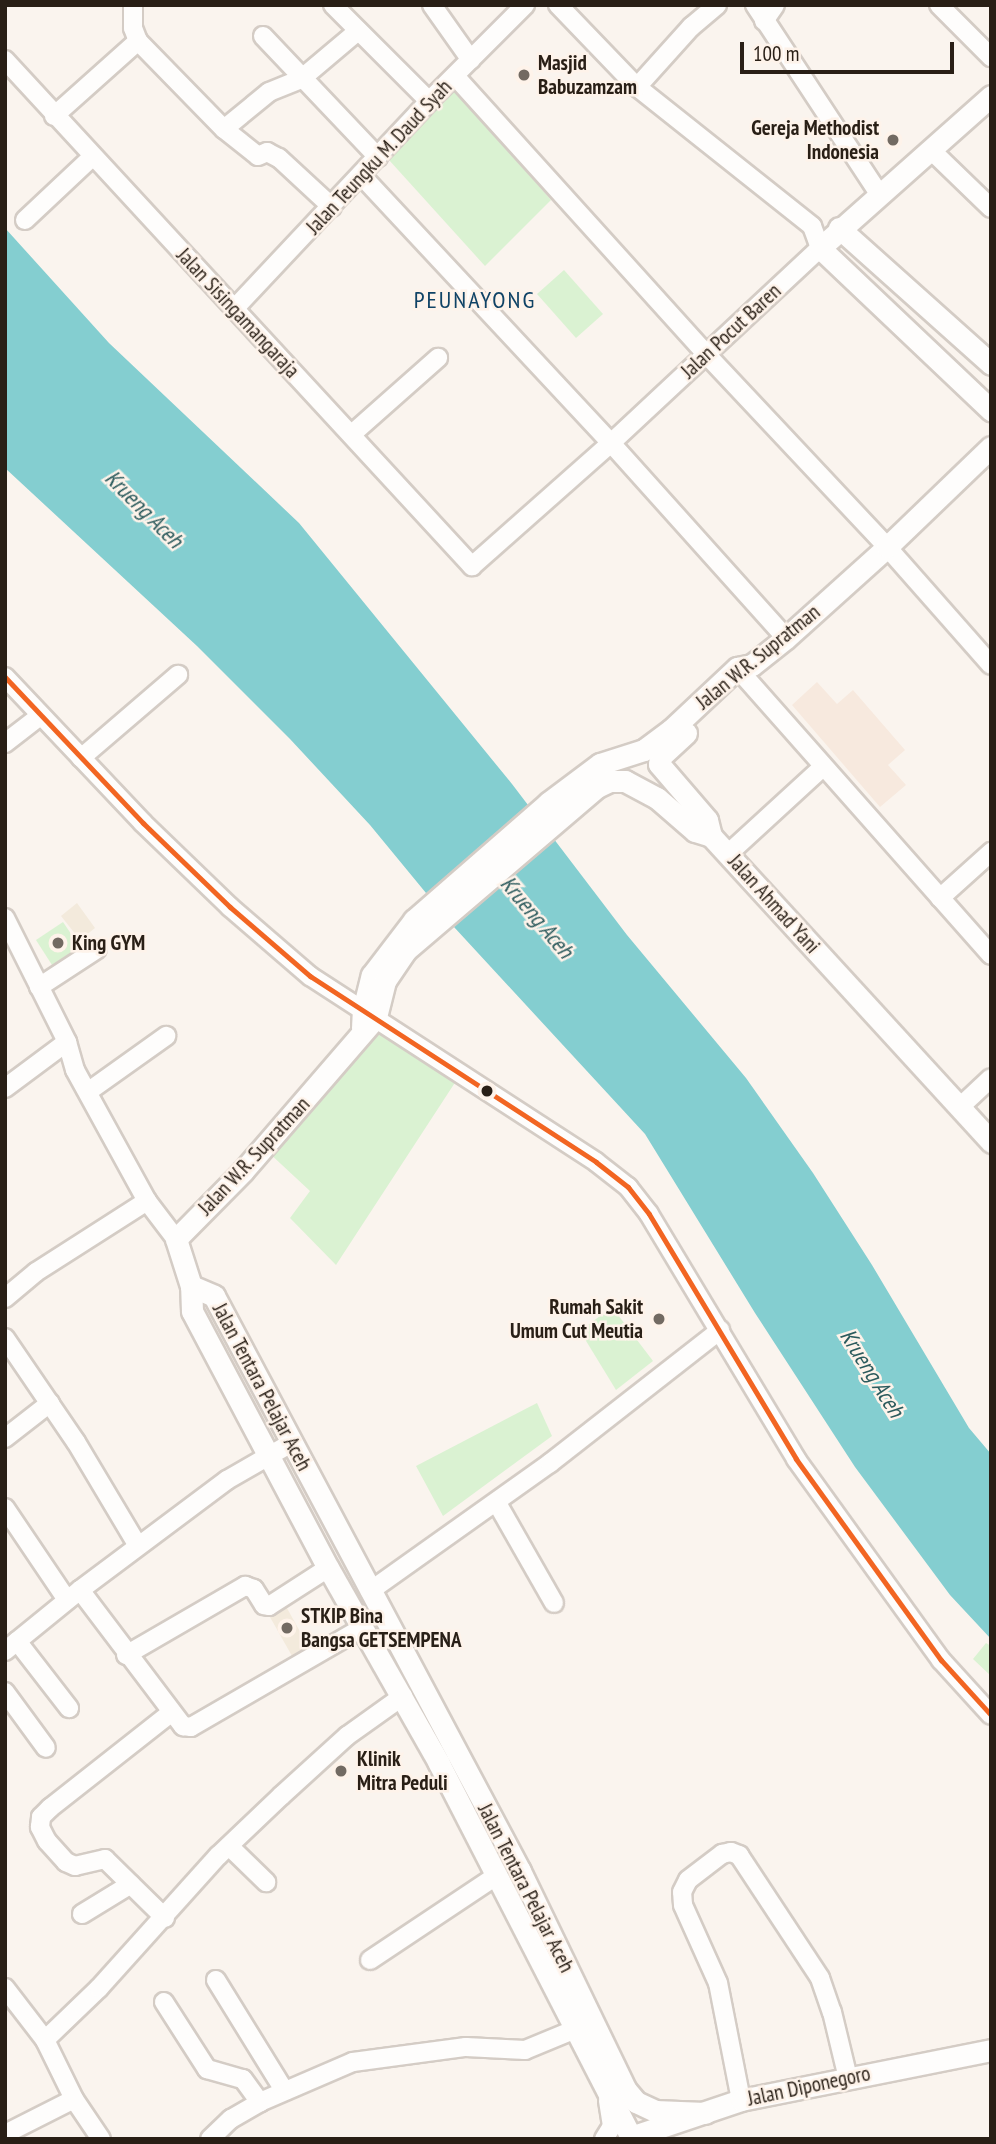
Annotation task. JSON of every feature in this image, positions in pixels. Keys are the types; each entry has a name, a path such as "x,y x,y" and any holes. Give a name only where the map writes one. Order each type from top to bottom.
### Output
{"main road":[{"name":"Jalan Pocut Baren","path":"820,248 839,228 991,96"},
{"path":"839,228 991,364"},
{"path":"820,248 991,410"},
{"name":"Jalan W.R. Supratman","path":"367,1020 372,975 420,926 555,809 600,764 644,750 786,638 887,547 991,447"},
{"name":"Jalan Ahmad Yani","path":"745,671 659,762 707,820 711,836 991,1142"},
{"path":"555,809 602,784 625,781 657,798 695,831 711,836"},
{"name":"Jalan W.R. Supratman","path":"176,1239 243,1171 367,1020 384,981 420,926"},
{"path":"176,1239 191,1286"},
{"name":"Jalan Tentara Pelajar Aceh","path":"632,2138 496,1876 447,1756 370,1591 293,1442 214,1296 191,1286 191,1311 328,1568 403,1696 447,1756 520,1871 626,2090 636,2102 655,2111 705,2113"},
{"name":"Jalan Diponegoro","path":"632,2138 741,2100 991,2050"}],"street":[{"path":"133,5 133,28 138,41 224,129 258,156 267,152 279,159 332,207"},
{"path":"333,5 429,101"},
{"path":"432,5 471,60"},
{"name":"Jalan Teungku M. Daud Syah","path":"234,309 429,101 525,5"},
{"path":"558,5 637,87 812,226 820,248"},
{"path":"637,87 691,27 718,5"},
{"path":"755,5 879,194"},
{"path":"764,21 775,5"},
{"path":"939,5 991,57"},
{"path":"224,129 269,92 301,79 358,31"},
{"path":"263,36 378,158"},
{"path":"54,116 138,41"},
{"name":"Jalan Sisingamangaraja","path":"5,60 472,566"},
{"path":"455,76 706,354 887,547 991,665"},
{"path":"931,150 991,208"},
{"path":"25,220 92,157"},
{"path":"361,175 611,443 786,638"},
{"path":"812,226 839,228"},
{"name":"Jalan Pocut Baren","path":"472,566 611,443 820,248"},
{"path":"352,434 438,358"},
{"path":"745,671 823,767 991,955"},
{"path":"80,758 178,675"},
{"path":"5,677 80,758 230,907 310,976 367,1020 596,1162 628,1187 649,1214 796,1460 941,1660 991,1715"},
{"path":"5,743 40,716"},
{"path":"729,853 823,767"},
{"path":"940,898 991,852"},
{"path":"5,918 67,1042 75,1070 89,1091 147,1201 176,1239"},
{"path":"39,987 97,949"},
{"path":"89,1091 166,1036"},
{"path":"5,1088 67,1042"},
{"path":"960,1107 991,1078"},
{"path":"5,1298 36,1272 147,1201"},
{"path":"370,1591 497,1503 720,1330"},
{"path":"5,1338 50,1403 138,1546"},
{"path":"5,1438 50,1403"},
{"path":"69,1708 11,1646 227,1480 293,1442"},
{"path":"497,1503 554,1604"},
{"path":"5,1508 183,1726 191,1727 362,1628"},
{"path":"126,1655 245,1586 254,1588 264,1605 269,1605 328,1568"},
{"path":"5,1692 46,1748"},
{"path":"45,2040 165,1918 229,1846 347,1736 403,1696"},
{"path":"165,1918 102,1858 75,1866 66,1862 47,1841 40,1827 41,1817 172,1712"},
{"path":"229,1846 266,1882"},
{"path":"741,2100 718,1983 683,1905 682,1892 688,1880 722,1854 731,1852 739,1855 820,1978 832,2012 848,2078"},
{"path":"370,1960 496,1876"},
{"path":"82,1914 131,1884"},
{"path":"216,1980 284,2090"},
{"path":"5,1989 45,2040 74,2099 101,2139"},
{"path":"164,2002 207,2069 243,2079 260,2102"},
{"path":"210,2139 231,2119 260,2102 353,2062 466,2047 525,2050 576,2029"},
{"path":"596,2066 612,2112 612,2126 604,2139"},
{"path":"5,2134 74,2099"}],"shaded area":[{"path":"817,682 837,704 853,690 905,750 888,765 906,785 880,807 792,705"},
{"path":"77,903 95,928 80,940 61,916"},
{"name":"STKIP Bina Bangsa GETSEMPENA","path":"283,1601 308,1646 292,1656 266,1610"}],"green space":[{"path":"456,90 551,200 485,266 389,160"},
{"path":"564,270 603,314 576,338 537,294"},
{"name":"King GYM","path":"63,922 80,947 52,965 36,940"},
{"path":"388,1029 458,1078 336,1265 290,1218 310,1191 267,1151 376,1032"},
{"path":"612,1307 653,1361 616,1390 580,1331"},
{"path":"537,1403 552,1436 443,1516 416,1466"},
{"path":"986,1643 991,1646 991,1676 973,1659"}],"water":[{"name":"Krueng Aceh","path":"5,228 109,343 299,523 512,784 627,935 746,1078 813,1173 872,1265 969,1428 991,1454 991,1639 950,1595 855,1467 755,1313 645,1134 454,927 370,825 290,739 197,646 5,468"}],"transit line":[{"path":"5,677 143,823 230,907 310,976 596,1162 628,1187 649,1214 796,1459 941,1660 991,1715"}],"place":[{"name":"Masjid Babuzamzam","path":"524,75"},
{"name":"Gereja Methodist Indonesia","path":"893,140"},
{"name":"King GYM","path":"58,943"},
{"name":"Rumah Sakit Umum Cut Meutia","path":"659,1319"},
{"name":"STKIP Bina Bangsa GETSEMPENA","path":"287,1628"},
{"name":"Klinik Mitra Peduli","path":"341,1771"}],"district":[{"name":"PEUNAYONG","path":"475,300"}]}
